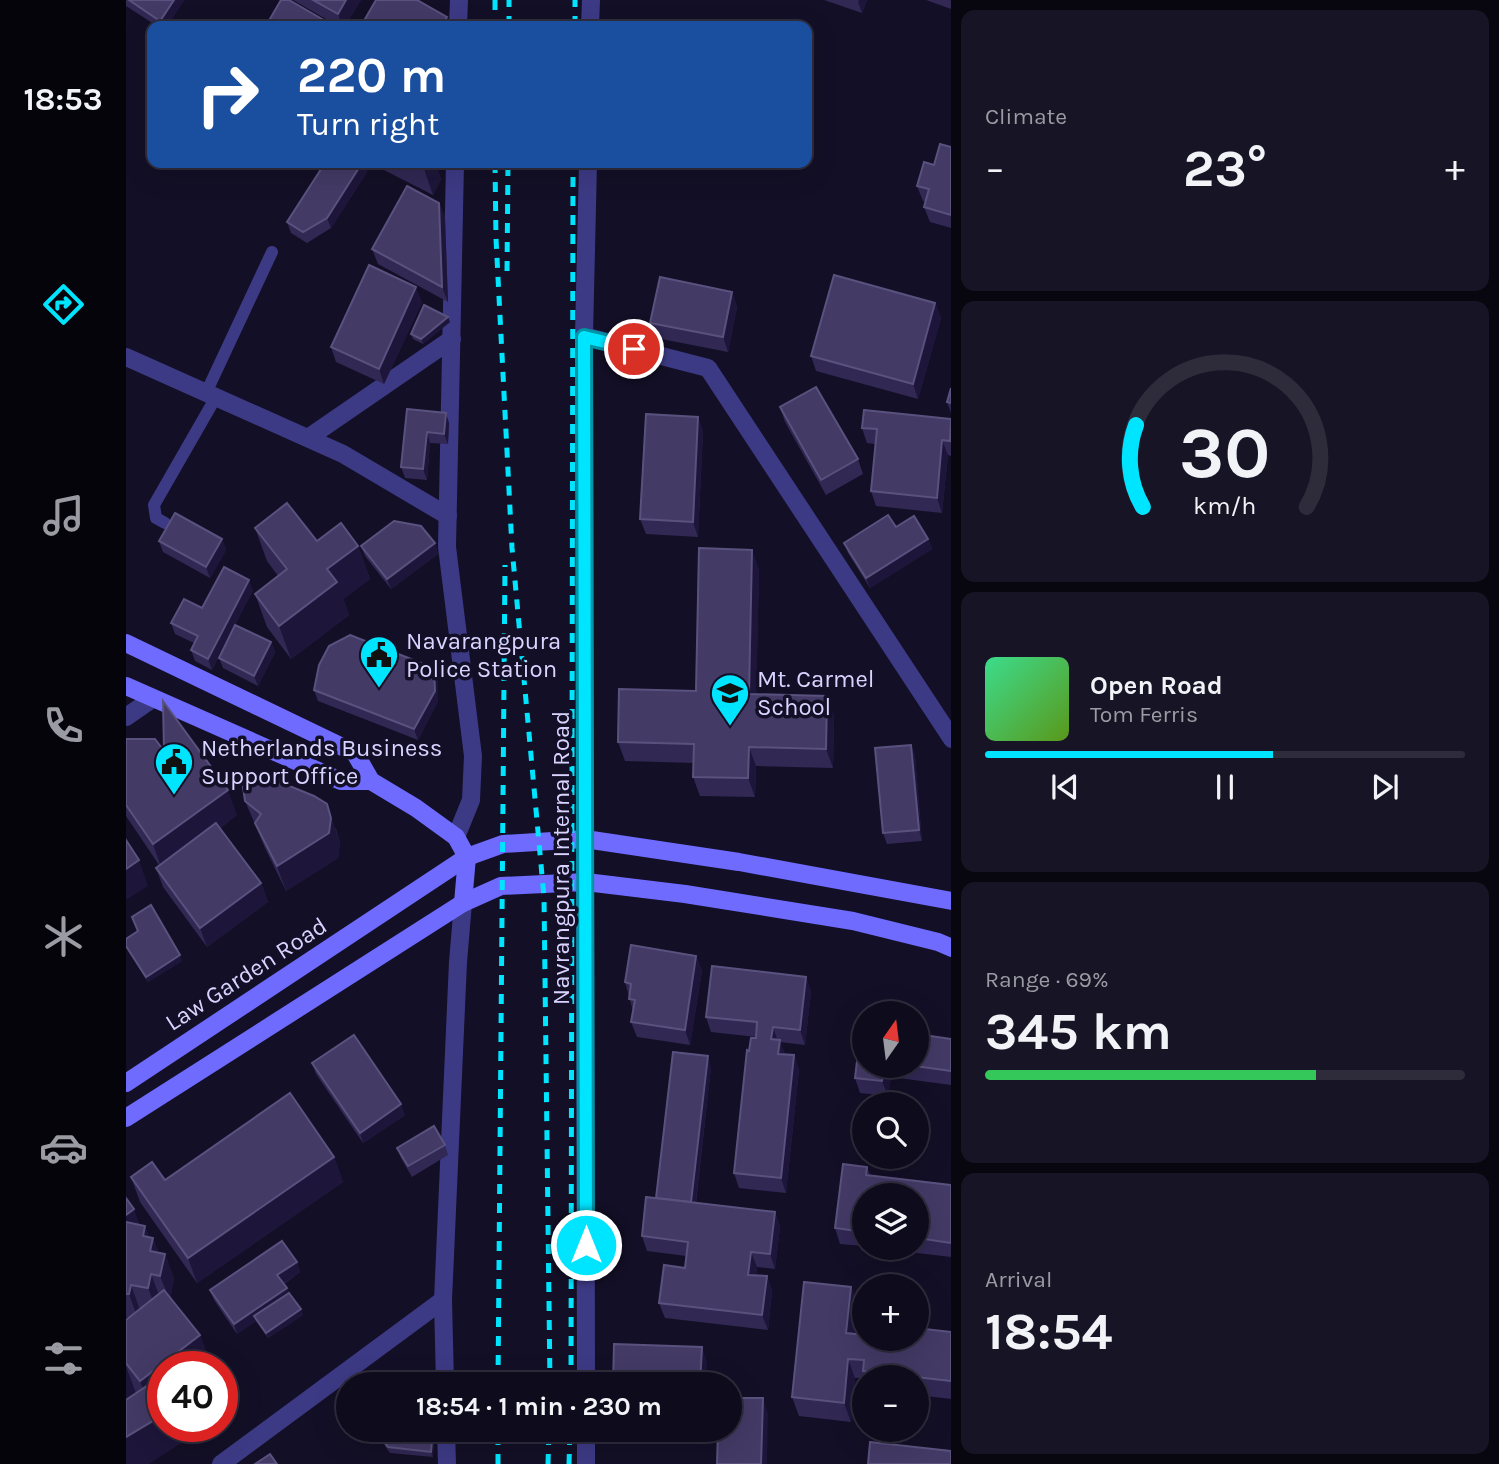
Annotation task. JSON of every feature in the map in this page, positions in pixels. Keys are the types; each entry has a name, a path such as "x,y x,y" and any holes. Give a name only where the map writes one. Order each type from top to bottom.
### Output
{"main road":[{"path":"126,643 355,753 371,781 416,808 456,837 467,857 463,903"},
{"path":"126,686 341,781 371,781"},
{"name":"Law Garden Road","path":"126,1083 467,857 503,844 585,839 739,862 951,901"},
{"path":"126,1118 463,903 501,886 586,882 685,894 853,921 951,947"}],"street":[{"path":"458,0 458,21"},
{"path":"590,21 591,0"},
{"path":"455,168 447,547 473,756 471,800 456,837"},
{"name":"Navrangpura Internal Road","path":"586,1372 584,337 588,168"},
{"path":"584,337 708,368 951,739"},
{"path":"308,438 452,339"},
{"path":"126,357 343,454 448,516"},
{"path":"126,717 152,699"},
{"path":"445,1372 443,1300 463,903"},
{"path":"220,1464 443,1300"},
{"path":"446,1442 447,1464"},
{"path":"586,1442 586,1464"}],"lane":[{"path":"166,523 156,518 154,505 211,395 272,252"}],"building":[{"path":"129,0 174,0 160,21"},
{"path":"281,0 289,0 325,21 269,21"},
{"path":"313,0 346,0 338,14"},
{"path":"376,0 417,0 447,17 444,21 364,21"},
{"path":"940,144 951,147 951,215 924,207 929,189 917,186 924,162 934,165"},
{"path":"322,168 359,168 327,218 303,232 287,222"},
{"path":"407,186 439,203 442,287 372,249"},
{"path":"369,265 416,287 379,369 331,347"},
{"path":"834,275 935,303 913,384 811,356"},
{"path":"660,277 732,292 723,337 650,323"},
{"path":"424,305 448,317 421,339 411,334"},
{"path":"816,387 858,459 821,480 780,407"},
{"path":"407,409 446,413 444,434 427,432 423,469 401,467"},
{"path":"864,410 951,419 950,441 942,440 937,498 871,491 877,429 862,428"},
{"path":"646,414 698,417 693,522 640,519"},
{"path":"287,503 317,541 341,523 358,546 327,569 337,582 279,626 255,594 287,569 255,528"},
{"path":"175,513 222,539 206,567 159,541"},
{"path":"888,515 896,527 914,516 928,539 866,578 844,543"},
{"path":"394,521 421,526 435,543 387,579 361,546"},
{"path":"699,548 752,550 749,694 827,696 826,749 749,747 748,778 693,777 694,744 618,742 619,689 696,691"},
{"path":"224,567 249,580 208,659 191,650 198,636 171,623 184,599 202,608"},
{"path":"235,625 271,642 254,676 219,658"},
{"name":"Navarangpura Police Station","path":"350,635 434,668 435,691 414,729 314,690 319,665 329,646"},
{"name":"Netherlands Business Support Office","path":"163,701 228,790 153,844 126,805 126,739 155,739 164,751"},
{"path":"911,745 919,830 883,833 875,748"},
{"path":"258,772 283,778 282,783 327,804 331,818 329,833 277,866 255,823 261,814 245,801 243,787 248,777"},
{"path":"216,823 261,883 200,928 156,868"},
{"path":"126,840 139,860 126,869"},
{"path":"151,905 180,955 146,977 126,946 126,939 138,931 132,917"},
{"path":"631,945 696,956 685,1030 631,1022 635,1000 629,999 631,984 625,982"},
{"path":"712,966 806,977 800,1030 773,1027 771,1039 780,1040 778,1054 794,1055 781,1178 734,1173 747,1050 749,1051 751,1038 756,1038 757,1022 706,1017"},
{"path":"354,1035 401,1104 360,1133 312,1063"},
{"path":"929,1036 951,1039 951,1071 929,1068"},
{"path":"673,1052 708,1056 691,1202 656,1198"},
{"path":"855,1078 883,1078 882,1081"},
{"path":"290,1093 334,1157 188,1258 131,1177 152,1162 165,1180"},
{"path":"434,1126 445,1145 408,1166 397,1148"},
{"path":"843,1164 852,1165 852,1169 867,1169 866,1175 951,1185 951,1243 929,1240 929,1183 852,1183 852,1230 835,1228"},
{"path":"646,1197 775,1212 770,1254 751,1252 748,1275 767,1276 762,1315 659,1303 664,1265 685,1268 688,1242 642,1236"},
{"path":"126,1198 134,1209 126,1215"},
{"path":"126,1222 145,1226 143,1236 153,1238 150,1251 165,1254 160,1276 151,1274 148,1288 131,1285 129,1294 126,1294"},
{"path":"282,1241 297,1262 277,1275 287,1288 234,1324 210,1290"},
{"path":"804,1282 851,1287 846,1333 852,1334 852,1351 929,1351 929,1329 951,1332 951,1381 929,1378 929,1365 864,1365 864,1360 848,1359 844,1403 792,1397"},
{"path":"164,1290 200,1335 179,1351 147,1351 147,1376 140,1381 126,1363 126,1320"},
{"path":"289,1293 301,1309 266,1333 254,1316"},
{"path":"614,1344 702,1347 701,1372 613,1372"},
{"path":"147,1386 147,1425 126,1437 126,1400"},
{"path":"742,1398 763,1398 761,1464 717,1464 718,1442 742,1442"},
{"path":"384,1442 432,1442 431,1452 388,1447"},
{"path":"870,1442 951,1451 951,1464 868,1464"},
{"path":"270,1454 277,1464 255,1464"}],"railway":[{"path":"495,0 495,21"},
{"path":"509,0 509,21"},
{"path":"575,0 575,21"},
{"path":"495,168 496,239 512,548 544,897 550,1372"},
{"path":"507,271 508,168"},
{"path":"571,1372 573,168"},
{"path":"498,1372 505,565"},
{"path":"498,1442 498,1464"},
{"path":"548,1464 549,1442"},
{"path":"569,1464 570,1442"}],"place":[{"name":"Navarangpura Police Station","path":"379,689"},
{"name":"Mt. Carmel School","path":"730,727"},
{"name":"Netherlands Business Support Office","path":"174,796"}],"route":[{"path":"586,1245 584,337 634,349"}]}
